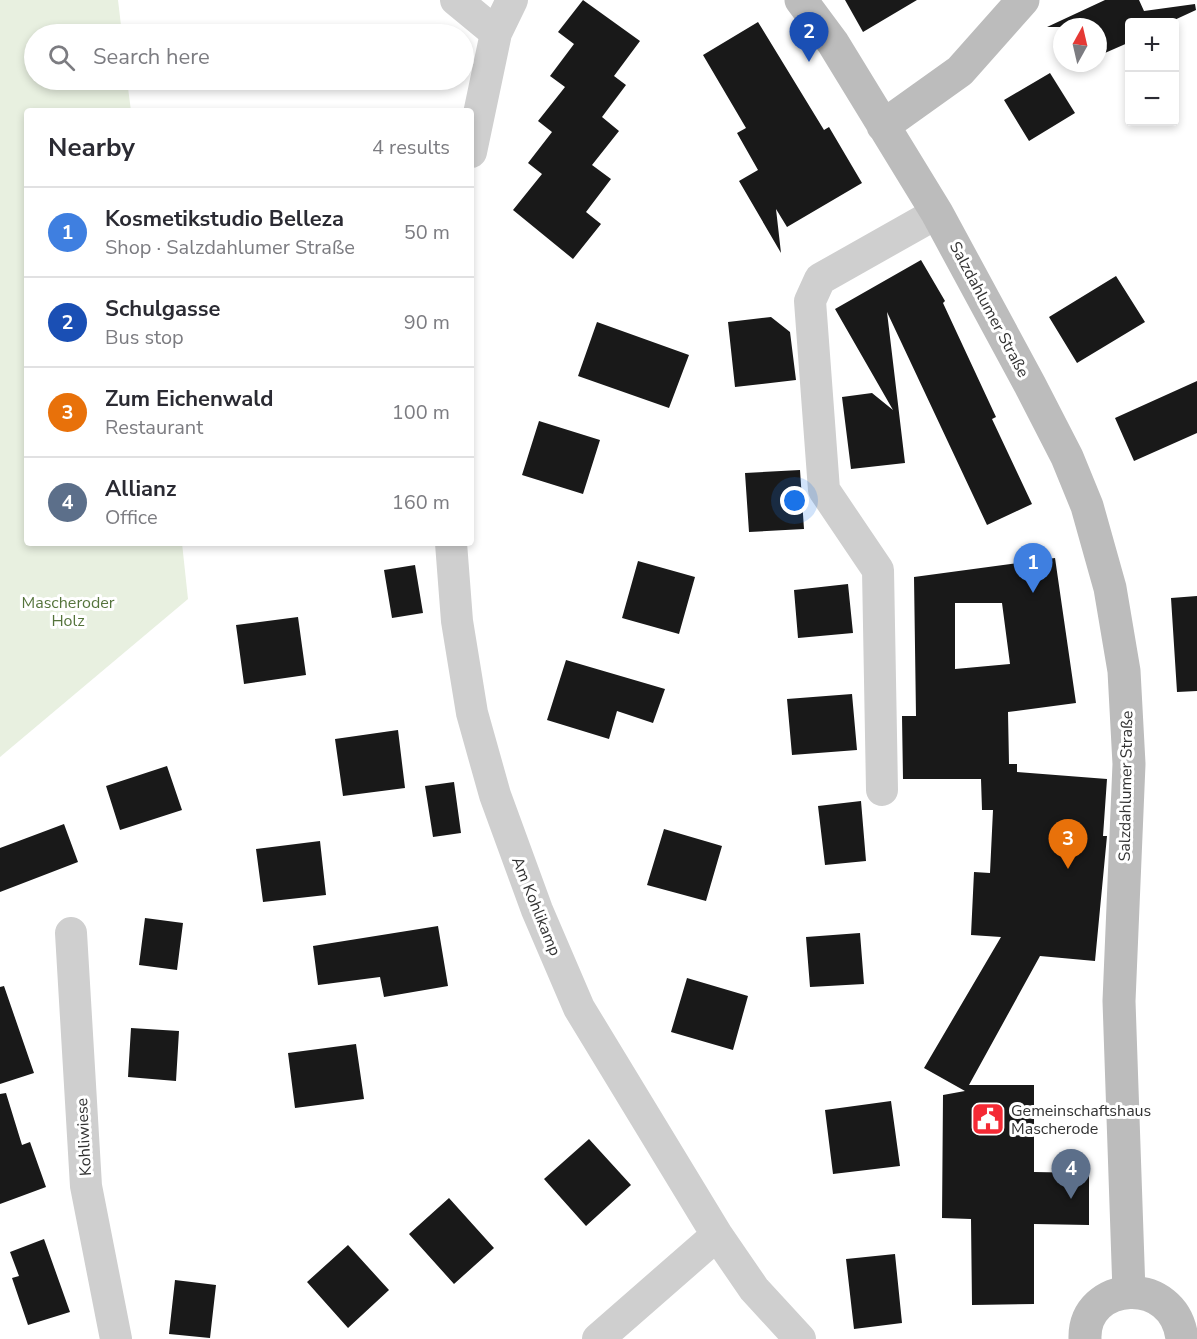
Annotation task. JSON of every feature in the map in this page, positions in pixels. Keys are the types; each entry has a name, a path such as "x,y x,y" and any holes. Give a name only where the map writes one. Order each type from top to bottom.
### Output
{"main road":[{"name":"Salzdahlumer Straße","path":"801,0 833,43 937,213 1067,458 1095,529 1110,588 1124,671 1129,764 1119,1001 1129,1292"},
{"path":"883,126 960,71 1023,0"},
{"path":"1085,1339 1090,1318 1100,1305 1113,1296 1129,1292 1142,1292 1165,1303 1187,1338"}],"street":[{"path":"456,0 496,33"},
{"path":"474,138 496,33 512,0"},
{"path":"882,789 878,570 824,490 810,301 820,279 937,213"},
{"name":"Am Kohlikamp","path":"451,546 457,621 472,713 495,795 537,910 579,1008 717,1235 754,1289 800,1339"},
{"name":"Kohliwiese","path":"71,933 86,1186 116,1339"},
{"path":"598,1339 717,1235"}],"green space":[{"name":"Mascheroder Holz","path":"0,0 118,0 121,24 24,24 24,90 128,90 131,108 24,108 24,546 182,546 188,599 0,757"}],"building":[{"path":"583,0 640,41 614,76 626,85 602,117 619,131 592,165 611,179 586,212 601,224 573,259 513,210 542,174 528,163 552,132 538,121 565,87 550,76 574,44 558,32"},
{"path":"845,0 917,0 863,32"},
{"path":"1105,0 1139,0 1144,11 1195,4 1196,10 1179,18 1125,18 1125,44 1107,52 1107,18 1066,18"},
{"path":"758,22 824,130 829,127 862,183 787,227 776,209 781,253 739,181 758,170 737,133 746,128 703,55"},
{"path":"1050,73 1075,113 1029,141 1004,100"},
{"path":"921,260 945,301 943,303 996,417 992,419 1032,504 987,525 887,312 905,463 851,469 842,397 872,393 893,410 835,309"},
{"path":"1116,276 1145,322 1077,363 1049,317"},
{"path":"771,317 790,332 796,380 735,387 728,322"},
{"path":"597,322 689,355 669,408 578,376"},
{"path":"1197,381 1197,433 1134,461 1115,418"},
{"path":"539,421 600,440 583,494 522,475"},
{"path":"800,470 804,529 749,532 745,473"},
{"path":"1055,558 1076,703 1008,712 1009,764 1017,764 1017,772 1107,779 1103,836 1107,836 1095,961 1040,956 969,1085 1034,1085 1034,1172 1089,1173 1089,1225 1034,1224 1034,1304 972,1305 971,1219 942,1218 943,1095 965,1091 924,1068 1001,937 971,935 974,872 990,873 993,810 982,810 981,779 903,779 902,716 916,716 914,577","holes":["955,603 1002,603 1010,664 955,669"]},
{"path":"638,561 695,577 679,634 622,618"},
{"path":"415,565 423,613 392,618 384,570"},
{"path":"848,584 853,633 798,638 794,590"},
{"path":"1197,596 1197,691 1177,692 1171,598"},
{"path":"298,617 306,675 244,684 236,625"},
{"path":"566,660 665,689 653,723 617,711 609,739 547,720"},
{"path":"852,694 857,750 792,755 787,699"},
{"path":"398,730 405,788 343,796 335,739"},
{"path":"167,766 182,810 120,830 106,786"},
{"path":"454,782 461,833 433,837 425,786"},
{"path":"861,801 866,861 825,865 818,806"},
{"path":"64,824 78,862 0,892 0,848"},
{"path":"664,829 722,846 706,901 647,885"},
{"path":"320,841 326,895 263,902 256,849"},
{"path":"145,918 183,923 177,970 139,965"},
{"path":"438,926 448,986 384,997 380,977 318,985 313,946"},
{"path":"860,933 864,984 810,987 806,937"},
{"path":"687,978 748,996 733,1050 671,1032"},
{"path":"4,986 34,1073 0,1084 0,987"},
{"path":"131,1028 179,1031 176,1081 128,1077"},
{"path":"356,1044 364,1099 295,1108 288,1053"},
{"path":"6,1093 22,1145 30,1142 46,1187 0,1204 0,1094"},
{"path":"891,1101 900,1166 833,1174 825,1110"},
{"path":"589,1139 631,1185 586,1226 544,1179"},
{"path":"449,1198 494,1248 454,1284 409,1234"},
{"path":"44,1239 70,1312 28,1325 12,1278 19,1276 10,1252"},
{"path":"348,1245 389,1290 348,1328 307,1282"},
{"path":"895,1254 902,1323 854,1329 846,1259"},
{"path":"175,1280 216,1285 210,1338 169,1334"}],"place":[{"name":"Schulgasse","path":"809,62"},
{"name":"Kosmetikstudio Belleza","path":"1033,593"},
{"name":"Zum Eichenwald","path":"1068,869"},
{"name":"Gemeinschaftshaus Mascherode","path":"988,1119"},
{"name":"Allianz","path":"1071,1199"}]}
